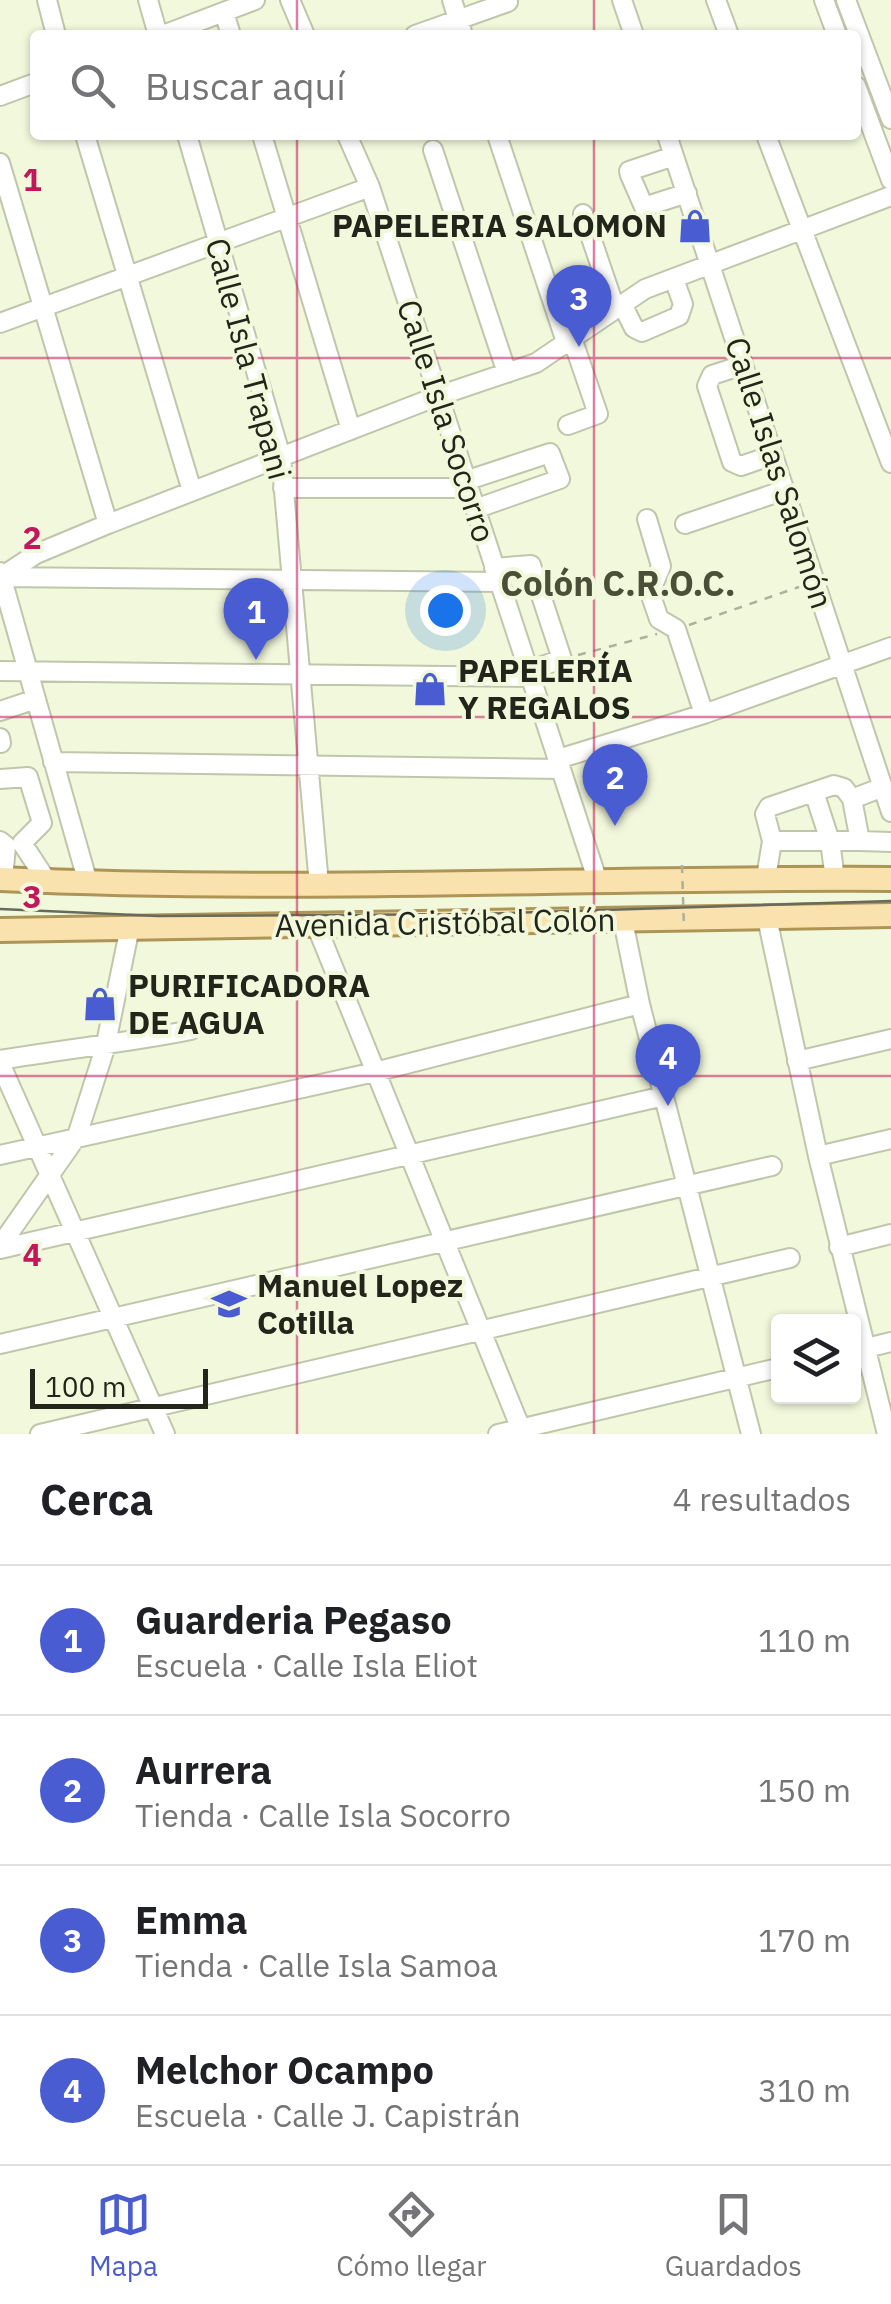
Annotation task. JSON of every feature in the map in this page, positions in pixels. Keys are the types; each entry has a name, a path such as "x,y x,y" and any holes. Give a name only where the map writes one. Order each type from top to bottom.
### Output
{"main road":[{"name":"Avenida Cristóbal Colón","path":"2,879 319,885 597,879 891,879"},
{"name":"Avenida Cristóbal Colón","path":"0,930 891,915"},
{"path":"0,921 55,927"}],"street":[{"path":"47,0 55,30"},
{"path":"148,0 159,30"},
{"path":"175,30 255,0"},
{"path":"290,0 303,30"},
{"path":"452,0 461,27 508,2"},
{"path":"622,0 631,30"},
{"path":"716,0 727,30"},
{"path":"824,0 835,30"},
{"path":"846,0 857,30"},
{"path":"224,12 229,30"},
{"path":"861,40 891,119"},
{"path":"0,96 30,85"},
{"path":"861,99 891,180"},
{"path":"86,140 192,491"},
{"name":"Calle Isla Trapani","path":"188,140 281,457 319,885"},
{"path":"264,140 351,430"},
{"name":"Calle Isla Socorro","path":"349,140 370,188 597,879"},
{"path":"499,140 598,414 568,425"},
{"name":"Calle Islas Salomón","path":"669,140 891,812"},
{"path":"768,140 891,464"},
{"path":"433,150 507,372"},
{"path":"674,156 629,171 635,189 644,207 686,192"},
{"path":"0,163 108,524"},
{"path":"0,323 370,188"},
{"path":"0,575 36,554 108,524 507,372 570,343 645,289 891,196"},
{"path":"584,214 619,306 634,328 642,332 679,316 682,304 674,278"},
{"path":"743,364 712,375 708,386 732,462 741,466 773,455"},
{"path":"284,488 467,484 550,453 560,479 475,509"},
{"path":"685,524 784,490"},
{"path":"647,519 661,566 650,592 659,619 676,629 704,714"},
{"path":"0,575 292,582 496,575 531,565 562,659 529,674 0,672"},
{"path":"0,575 88,883"},
{"path":"53,762 559,764 891,646"},
{"path":"0,711 36,699"},
{"path":"0,779 28,777 42,823 22,844 46,881"},
{"path":"766,878 772,841 765,814 769,807 834,784 844,788 852,799 860,842"},
{"path":"852,799 883,788"},
{"path":"814,792 830,841 834,879"},
{"path":"0,841 6,846 2,879"},
{"path":"772,841 891,842"},
{"path":"767,918 852,1314"},
{"path":"623,921 640,1004 751,1434"},
{"path":"316,925 522,1431"},
{"path":"0,1248 78,1136 104,1048 130,928"},
{"path":"0,1156 375,1072 640,1004"},
{"path":"165,1434 0,1062 76,1046 104,1048 192,1030"},
{"path":"797,1061 891,1040"},
{"path":"0,1248 664,1096"},
{"path":"818,1156 891,1139"},
{"path":"0,1344 115,1321 772,1166"},
{"path":"839,1246 891,1234"},
{"path":"40,1434 790,1258"},
{"path":"861,1350 891,1342"},
{"path":"861,1356 887,1434"},
{"path":"498,1434 771,1370"}],"path":[{"path":"682,865 684,929"}],"tram line":[{"path":"0,909 158,916 479,914 891,901"}],"place":[{"name":"PAPELERIA SALOMON","path":"695,226"},
{"name":"Emma","path":"579,347"},
{"name":"Guarderia Pegaso","path":"256,660"},
{"name":"PAPELERÍA Y REGALOS","path":"430,689"},
{"name":"Aurrera","path":"615,826"},
{"name":"PURIFICADORA DE AGUA","path":"100,1004"},
{"name":"Melchor Ocampo","path":"668,1106"},
{"name":"Manuel Lopez Cotilla","path":"229,1304"}],"district":[{"name":"Colón C.R.O.C.","path":"618,584"}]}
